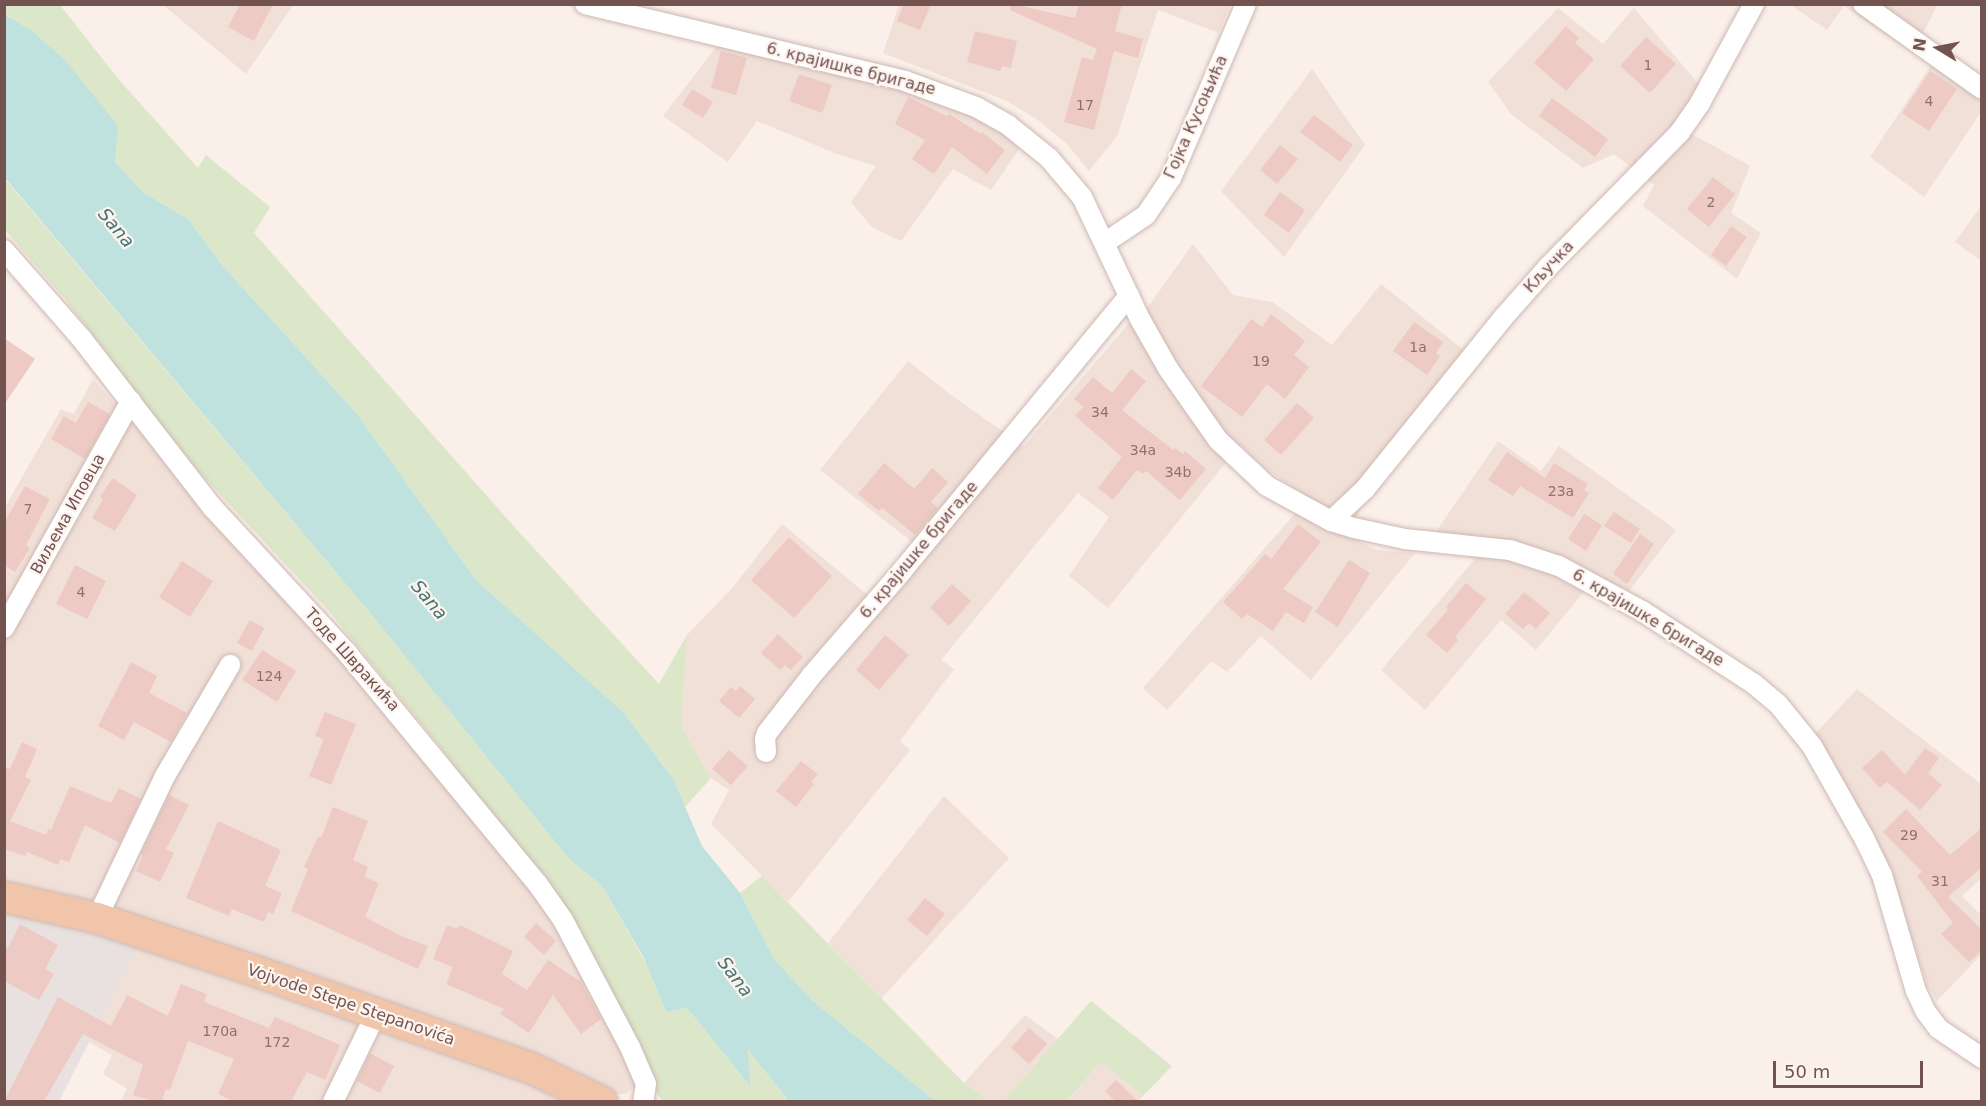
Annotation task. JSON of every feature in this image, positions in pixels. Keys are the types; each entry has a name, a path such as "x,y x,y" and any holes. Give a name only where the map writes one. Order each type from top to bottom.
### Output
{"main road":[{"name":"Vojvode Stepe Stepanovića","path":"4,897 97,918 531,1068 602,1101"}],"street":[{"name":"6. крајишке бригаде","path":"585,4 905,81 976,107 1008,125 1049,158 1082,197 1106,242 1129,296 1169,370 1218,440 1267,486 1331,521 1405,539 1510,550 1536,557 1593,582 1754,684 1778,704 1812,746 1864,838 1882,875 1916,991 1926,1012 1939,1029 1982,1058"},
{"name":"Гојка Кусоњића","path":"1106,242 1146,215 1171,178 1246,4"},
{"name":"Кључка","path":"1331,521 1365,489 1503,318 1548,267 1680,132 1700,103 1754,4"},
{"path":"1863,4 1982,89"},
{"name":"Тоде Швракића","path":"4,250 81,338 213,508 348,654 537,883 563,920 630,1047 646,1084 643,1101"},
{"name":"6. крајишке бригаде","path":"766,752 767,733 812,675 902,571 1129,296"},
{"name":"Виљема Иповца","path":"4,628 131,401"},
{"path":"97,918 165,776 230,665"},
{"path":"333,1101 376,1014"}],"shaded area":[{"path":"163,5 293,5 246,74"},
{"path":"899,5 1230,5 1219,33 1158,10 1117,136 1089,171 1067,144 1038,120 1007,101 883,53"},
{"path":"1791,5 1937,5 1920,40 1981,82 1981,112 1924,197 1870,157 1931,65 1844,6 1827,30"},
{"path":"1558,8 1603,44 1634,8 1708,95 1686,131 1750,166 1731,213 1761,233 1737,279 1643,206 1654,185 1614,154 1583,168 1511,114 1488,82"},
{"path":"727,33 874,66 1027,138 991,190 953,169 901,241 872,227 851,202 876,166 837,154 757,121 728,162 663,116"},
{"path":"1312,69 1365,145 1284,257 1221,191"},
{"path":"1981,206 1982,258 1980,260 1955,242"},
{"path":"1193,244 1233,295 1272,302 1332,345 1381,284 1475,359 1363,504 1349,536 1376,550 1415,553 1311,680 1261,636 1227,672 1211,661 1167,710 1143,688 1310,499 1266,469 1240,445 1108,608 1069,576 1109,517 1078,493 941,660 954,669 900,741 910,750 788,902 711,824 729,790 711,778 681,726 687,635 733,587 782,524 877,603 926,553 820,470 908,361 955,398 1024,446 1135,316 1138,321"},
{"path":"93,379 401,723 515,866 595,983 639,1080 634,1088 624,1094 611,1094 5,885 5,507 61,409 74,414"},
{"path":"1498,441 1541,471 1559,446 1676,530 1626,595 1587,588 1536,650 1501,620 1425,710 1381,670 1474,560 1469,555 1431,539"},
{"path":"1857,689 1981,784 1981,878 1962,896 1981,915 1981,955 1937,1001 1927,984 1888,869 1813,736"},
{"path":"944,796 1009,858 881,999 828,943"},
{"path":"5,907 140,943 59,1101 5,1102"},
{"path":"140,943 401,1031 574,1101 120,1101 127,1089 103,1074 112,1055 89,1042"},
{"path":"1025,1015 1058,1039 1003,1101 990,1101 964,1083"},
{"path":"1101,1062 1143,1096 1138,1101 1067,1102"}],"green space":[{"path":"4,5 60,5 120,81 198,168 206,155 270,207 254,233 518,531 659,684 687,635 681,726 711,778 685,807 668,772 623,712 476,580 357,414 223,266 189,220 143,192 115,162 64,59 32,32 5,14"},
{"path":"4,178 376,620 569,859 602,886 647,965 666,1012 687,1008 749,1085 747,1049 789,1101 662,1101 656,1092 655,1081 642,1072 532,873 442,749 328,610 191,463 65,299 5,230"},
{"path":"762,876 964,1083 990,1101 935,1101 813,1001 774,959 740,893"},
{"path":"1091,1001 1172,1066 1143,1096 1101,1062 1067,1101 1003,1101"}],"water":[{"name":"Sana","path":"4,14 32,31 64,59 118,126 115,162 143,192 189,220 223,266 357,414 476,580 623,712 673,779 702,846 740,893 774,959 813,1001 935,1101 789,1101 748,1050 750,1086 687,1008 666,1012 644,958 602,886 569,859 376,620 5,178"}],"building":[{"path":"240,4 273,4 254,41 228,27"},
{"path":"904,4 931,4 920,30 897,21"},
{"path":"1012,4 1075,18 1079,4 1122,4 1115,31 1143,39 1138,58 1114,51 1094,130 1064,122 1082,57 1093,60 1097,49 1010,10"},
{"path":"1566,26 1579,38 1575,43 1594,59 1566,91 1534,63"},
{"path":"975,31 1017,41 1011,68 1002,66 1000,71 967,62"},
{"path":"1646,37 1676,64 1650,93 1620,66"},
{"path":"721,51 747,58 736,95 711,88"},
{"path":"1930,71 1957,89 1929,131 1902,113"},
{"path":"799,74 832,85 822,113 789,101"},
{"path":"692,89 713,102 703,118 682,105"},
{"path":"908,97 947,116 949,114 981,134 982,132 1005,150 987,174 952,147 934,174 912,159 925,140 895,124"},
{"path":"1552,98 1608,139 1595,157 1539,116"},
{"path":"1314,115 1353,145 1340,162 1300,132"},
{"path":"1280,145 1298,159 1277,184 1260,170"},
{"path":"1713,177 1735,194 1709,227 1687,209"},
{"path":"1280,192 1305,210 1289,233 1264,215"},
{"path":"1731,226 1747,237 1726,266 1711,255"},
{"path":"1271,314 1305,341 1294,355 1309,367 1285,399 1267,384 1242,417 1201,386 1251,319 1262,327"},
{"path":"1414,322 1443,342 1436,353 1440,356 1427,375 1393,351"},
{"path":"4,338 35,359 4,405"},
{"path":"1131,369 1146,381 1122,410 1173,450 1175,448 1183,454 1185,451 1206,469 1180,500 1146,471 1143,474 1137,470 1113,500 1098,488 1122,457 1075,416 1083,407 1074,399 1093,377 1112,393"},
{"path":"88,402 110,414 85,459 51,439 64,416 76,423"},
{"path":"1297,403 1314,418 1281,455 1264,440"},
{"path":"1507,452 1545,478 1554,463 1588,484 1584,490 1589,493 1573,518 1520,486 1513,496 1488,480"},
{"path":"884,463 915,488 932,468 948,482 931,502 938,508 915,535 882,508 879,511 858,494"},
{"path":"113,478 137,495 115,531 92,518 103,499 100,496"},
{"path":"25,486 50,499 26,545 30,548 15,572 4,565 4,523"},
{"path":"1614,512 1640,529 1631,543 1604,526"},
{"path":"1584,514 1602,525 1586,551 1568,539"},
{"path":"1298,524 1321,542 1283,589 1313,607 1304,623 1286,612 1273,631 1247,614 1242,619 1223,602 1265,554 1271,559"},
{"path":"1640,534 1654,544 1627,584 1613,574"},
{"path":"789,537 832,576 794,618 751,580"},
{"path":"1349,560 1370,573 1338,627 1315,612"},
{"path":"182,561 213,581 190,617 159,597"},
{"path":"75,565 106,581 87,619 56,604"},
{"path":"1466,583 1486,599 1455,637 1458,640 1447,653 1426,635 1448,610 1446,607"},
{"path":"952,584 971,601 949,626 930,608"},
{"path":"1524,592 1550,613 1536,629 1529,623 1523,629 1505,614"},
{"path":"250,620 264,628 252,651 237,643"},
{"path":"778,634 803,657 791,670 785,665 780,670 761,653"},
{"path":"885,635 909,655 879,690 856,670"},
{"path":"262,650 296,671 277,702 242,680"},
{"path":"131,662 157,676 149,693 187,713 171,742 134,722 124,740 98,726"},
{"path":"740,686 755,699 739,718 719,701 731,687 736,691"},
{"path":"325,712 356,724 331,785 309,776 324,739 315,736"},
{"path":"22,742 37,749 25,777 31,780 10,821 46,835 48,829 51,830 70,786 111,803 119,788 141,799 120,843 85,825 69,862 61,859 58,865 27,852 25,856 4,849 4,767 10,769"},
{"path":"1925,748 1939,758 1928,773 1942,785 1920,810 1887,782 1880,788 1862,768 1882,750 1905,775"},
{"path":"729,750 748,766 731,785 712,769"},
{"path":"801,761 818,774 811,782 814,784 796,807 776,791"},
{"path":"169,795 189,805 166,849 174,853 160,882 136,871 143,856 141,854"},
{"path":"333,807 368,821 353,860 368,867 364,877 379,883 365,917 401,936 428,946 418,969 291,911 308,869 304,867 318,837 321,838"},
{"path":"1906,809 1950,855 1982,828 1982,867 1948,897 1982,930 1982,950 1969,962 1941,934 1953,923 1917,876 1922,872 1883,832"},
{"path":"218,821 281,850 265,886 282,893 273,914 268,912 264,922 232,909 229,916 186,898"},
{"path":"925,898 945,914 927,936 907,920"},
{"path":"536,923 556,941 544,955 524,937"},
{"path":"20,924 58,945 45,969 54,974 39,1000 4,981 4,948 8,948"},
{"path":"447,925 458,929 460,925 513,951 502,974 527,990 548,960 581,982 601,1019 581,1034 553,995 529,1033 500,1014 504,1009 446,984 453,967 433,959"},
{"path":"181,984 207,994 204,1002 269,1028 275,1017 340,1045 325,1080 307,1072 291,1101 233,1101 218,1094 234,1059 188,1041 170,1090 166,1089 162,1101 153,1101 133,1095 143,1065 83,1034 44,1101 4,1101 58,997 111,1026 127,995 168,1016"},
{"path":"1029,1028 1047,1044 1029,1064 1011,1048"},
{"path":"370,1053 394,1066 380,1093 357,1081"},
{"path":"1116,1080 1138,1101 1115,1101 1105,1091"}]}
